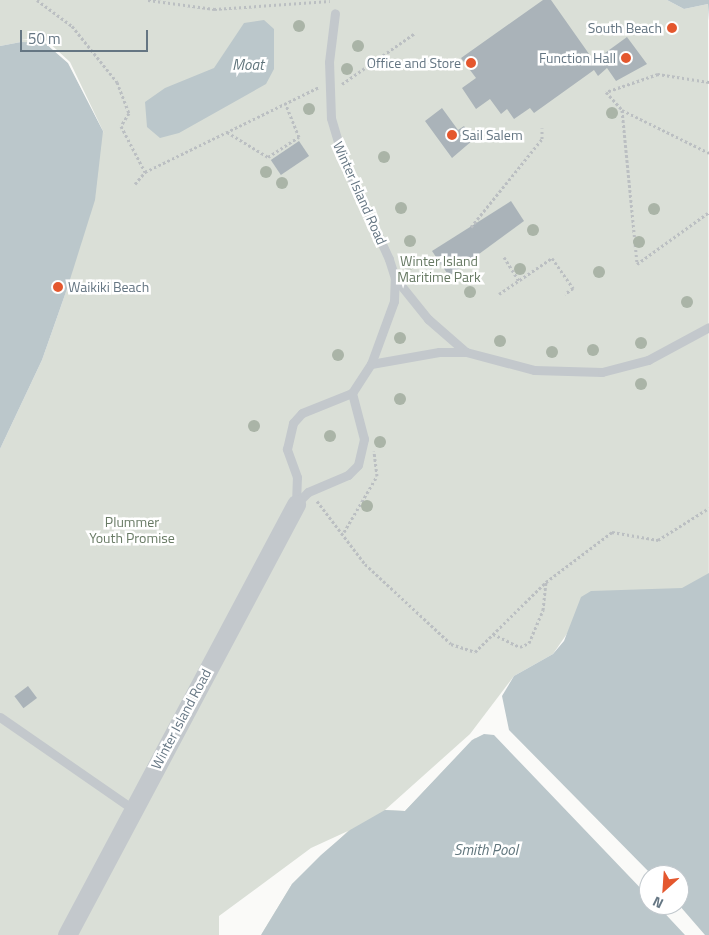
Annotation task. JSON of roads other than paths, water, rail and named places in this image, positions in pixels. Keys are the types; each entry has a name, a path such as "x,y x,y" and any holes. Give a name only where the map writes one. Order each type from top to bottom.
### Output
{"street":[{"name":"Winter Island Road","path":"67,935 133,809 302,498"}],"lane":[{"name":"Winter Island Road","path":"302,498 298,477 287,449 293,423 302,413 352,393 371,364 392,310 395,278 344,162 331,118 328,82 335,13"},
{"path":"395,278 428,319 466,352"},
{"path":"371,364 439,352 466,352 534,370 602,372 648,360 709,327"},
{"path":"302,498 348,475 358,465 364,440 352,393"},
{"path":"2,722 133,809"}],"water":[{"path":"667,0 709,0 709,21 708,4 684,9"},
{"name":"Moat","path":"264,20 274,29 274,69 266,84 179,133 160,138 147,127 145,102 165,88 214,68 244,23"},
{"name":"Waikiki Beach","path":"21,42 45,43 68,63 103,131 95,200 67,289 42,360 0,449 0,46"},
{"path":"709,573 709,935 705,935 688,915 689,865 642,865 509,730 502,696 514,676 553,654 564,641 581,597 591,591 682,588"},
{"name":"Smith Pool","path":"484,734 494,735 639,887 639,915 666,915 685,935 261,935 292,884 321,855 350,830 385,810 405,811 472,740"}],"place":[{"name":"South Beach","path":"672,28"},
{"name":"Function Hall","path":"626,58"},
{"name":"Office and Store","path":"471,63"},
{"name":"Sail Salem","path":"452,135"},
{"name":"Waikiki Beach","path":"58,287"}],"park label":[{"name":"Winter Island Maritime Park","path":"439,270"},
{"name":"Plummer Youth Promise","path":"132,530"}]}
